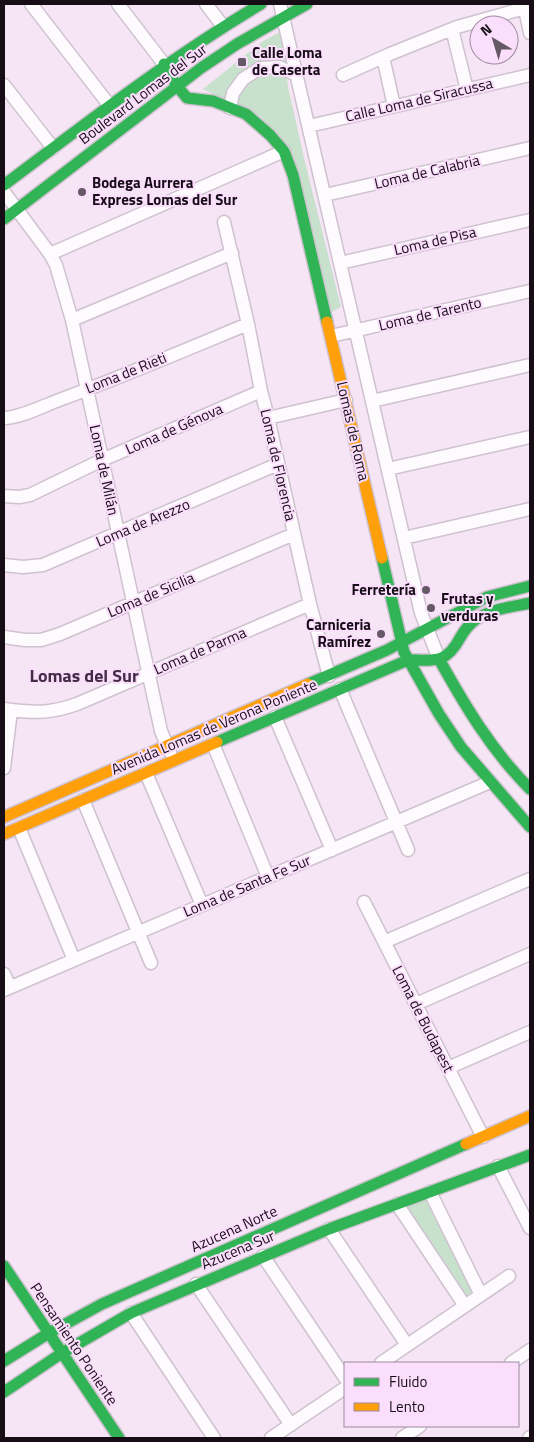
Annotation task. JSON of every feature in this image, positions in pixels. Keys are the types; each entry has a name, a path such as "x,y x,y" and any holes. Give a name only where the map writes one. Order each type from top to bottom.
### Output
{"street":[{"path":"31,4 110,106"},
{"path":"118,4 164,64"},
{"path":"206,4 222,25"},
{"name":"Boulevard Lomas del Sur","path":"4,185 164,64 222,25 261,4"},
{"name":"Lomas de Roma","path":"280,4 421,612 440,659 474,719 519,778 530,789"},
{"name":"Boulevard Lomas del Sur","path":"4,219 201,68 237,44 307,4"},
{"path":"343,75 452,29 524,6 530,33"},
{"path":"452,29 467,90"},
{"path":"383,57 394,106"},
{"name":"Lomas de Roma","path":"164,64 177,86 187,98 213,101 246,114 270,135 284,152 293,175 404,652 439,714 461,747 530,827"},
{"path":"230,108 233,93 243,79 260,68 279,67 297,75"},
{"name":"Calle Loma de Siracussa","path":"308,126 530,75"},
{"path":"4,85 53,148"},
{"name":"Loma de Calabria","path":"324,195 530,148"},
{"path":"50,254 284,152"},
{"name":"Loma de Milán","path":"4,192 56,265 72,320 162,731 173,761"},
{"name":"Loma de Pisa","path":"340,263 530,220"},
{"name":"Loma de Florencia","path":"224,222 310,604 329,676"},
{"path":"72,320 232,253"},
{"name":"Loma de Tarento","path":"330,336 530,291"},
{"name":"Loma de Rieti","path":"4,418 24,413 86,390 248,324"},
{"path":"372,401 530,366"},
{"name":"Loma de Génova","path":"4,496 20,497 30,495 102,460 261,391"},
{"path":"268,418 346,400"},
{"path":"388,469 530,437"},
{"name":"Loma de Arezzo","path":"4,565 23,567 44,565 278,464"},
{"path":"404,538 530,509"},
{"name":"Loma de Sicilia","path":"4,637 40,640 60,634 294,534"},
{"name":"Avenida Lomas de Verona Poniente","path":"4,816 388,650 487,597 530,586"},
{"path":"440,659 449,655 466,628 474,620 498,610 530,603"},
{"name":"Loma de Parma","path":"8,710 34,713 60,710 310,604"},
{"name":"Avenida Lomas de Verona Poniente","path":"4,834 408,660 440,659"},
{"path":"340,689 408,850"},
{"path":"4,768 8,710"},
{"path":"275,717 332,850"},
{"path":"213,744 268,877"},
{"path":"146,773 202,905"},
{"name":"Loma de Santa Fe Sur","path":"7,988 490,782"},
{"path":"83,800 151,963"},
{"path":"19,828 74,960"},
{"path":"384,942 530,879"},
{"name":"Loma de Budapest","path":"364,902 483,1137"},
{"path":"416,1004 530,954"},
{"path":"4,974 7,988"},
{"path":"448,1068 530,1032"},
{"name":"Azucena Norte","path":"4,1361 49,1333 102,1304 530,1116"},
{"name":"Azucena Sur","path":"4,1392 62,1353 131,1313 330,1229 530,1154"},
{"path":"498,1166 530,1226"},
{"path":"430,1192 481,1295"},
{"path":"397,1204 466,1306"},
{"path":"330,1229 407,1346"},
{"path":"263,1256 344,1377"},
{"name":"Pensamiento Poniente","path":"4,1266 119,1438"},
{"path":"383,1362 509,1276"},
{"path":"196,1284 291,1425"},
{"path":"131,1313 214,1438"},
{"path":"512,1362 530,1350"},
{"path":"271,1438 344,1389"},
{"path":"402,1438 418,1427"}],"green space":[{"path":"282,31 288,87 341,307 328,314 289,150 261,117 203,89 263,41"},
{"path":"425,1199 473,1291 465,1297 404,1207"}],"traffic: fast":[{"path":"4,185 162,68 261,4"},
{"path":"4,219 201,68 237,44 307,4"},
{"path":"164,64 177,86 187,98 213,101 246,114 270,135 284,151 293,175 327,322"},
{"path":"382,558 404,652 439,714 461,747 530,827"},
{"path":"308,684 387,650 487,597 530,586"},
{"path":"217,742 408,660 439,659 450,652 466,628 481,616 508,607 530,603"},
{"path":"439,659 491,744 530,789"},
{"path":"4,1361 49,1333 102,1304 466,1144"},
{"path":"4,1392 62,1353 131,1313 329,1229 530,1155"},
{"path":"4,1266 119,1438"}],"traffic: slow":[{"path":"327,322 382,558"},
{"path":"4,817 308,684"},
{"path":"4,834 217,742"},
{"path":"466,1144 530,1116"}],"place":[{"name":"Calle Loma de Caserta","path":"242,62"},
{"name":"Bodega Aurrera Express Lomas del Sur","path":"82,192"},
{"name":"Ferretería","path":"426,590"},
{"name":"Frutas y verduras","path":"431,608"},
{"name":"Carniceria Ramírez","path":"381,634"}],"district":[{"name":"Lomas del Sur","path":"84,676"}]}
